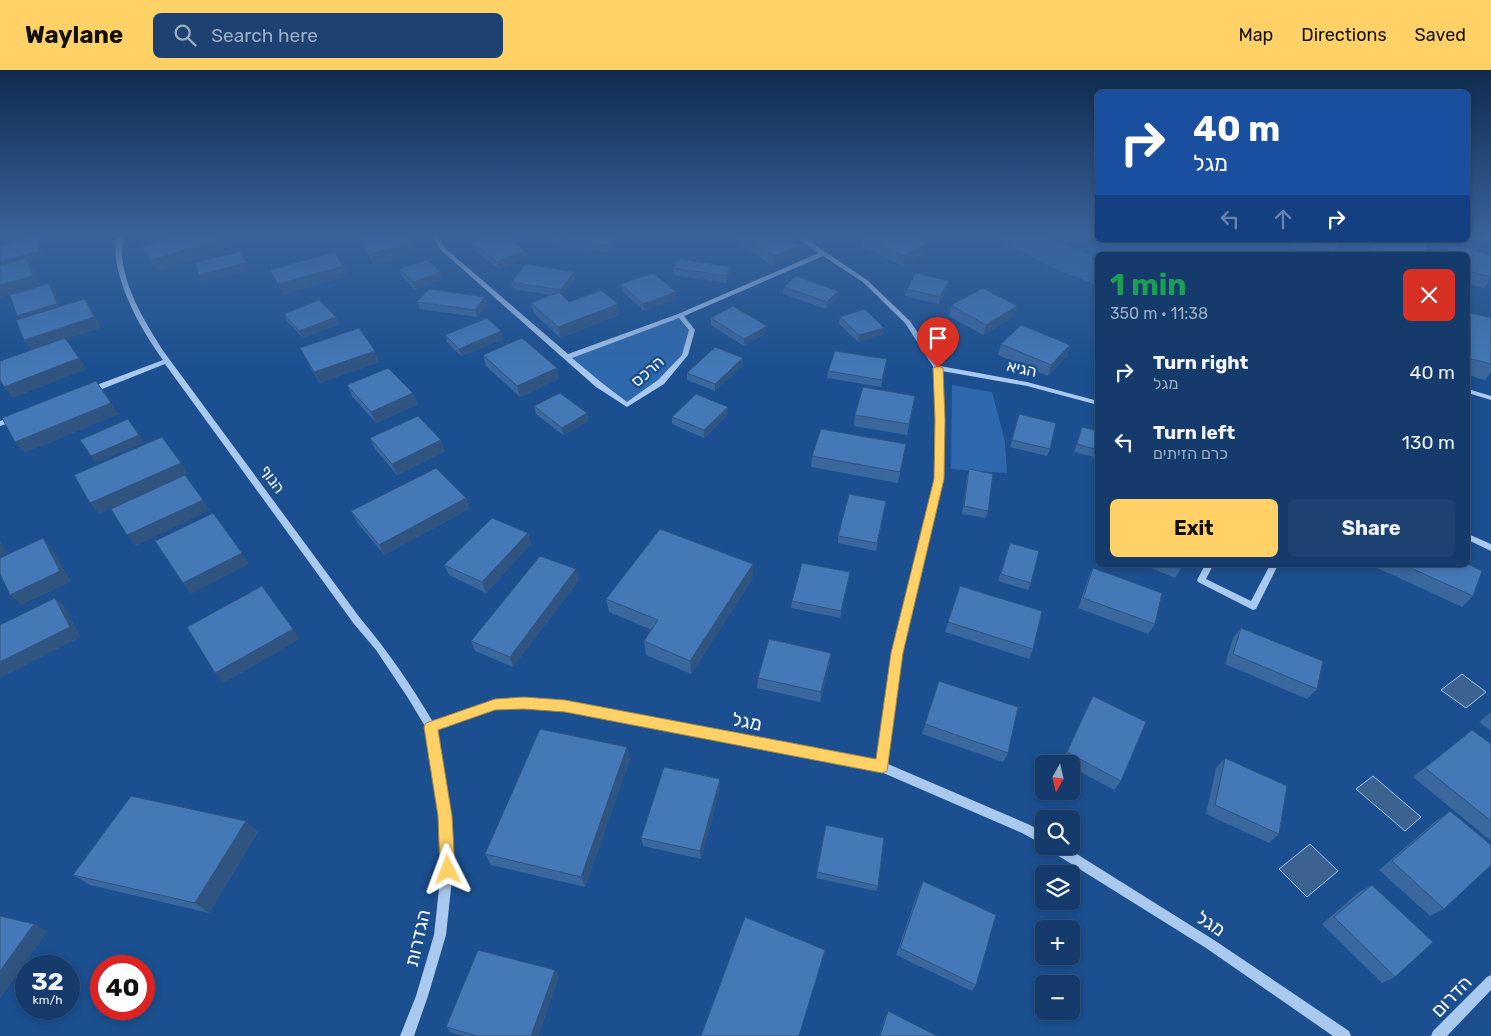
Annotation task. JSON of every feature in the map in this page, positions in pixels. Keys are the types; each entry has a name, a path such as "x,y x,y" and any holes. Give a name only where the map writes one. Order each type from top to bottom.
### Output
{"street":[{"name":"הנוף","path":"125,282 135,308 165,362 231,448 357,621 379,647 412,695 431,727"},
{"name":"הרכס","path":"480,282 566,358 627,405 661,382 685,355 692,330 680,315"},
{"path":"566,358 680,315 758,282"},
{"path":"866,282 908,322 938,368 940,420 939,479 897,653 882,767"},
{"path":"82,393 165,362"},
{"name":"הגיא","path":"938,368 1027,384 1095,401"},
{"path":"1470,391 1491,398"},
{"path":"0,424 28,414"},
{"path":"1470,538 1491,548"},
{"path":"1209,567 1201,580 1253,606 1273,567"},
{"name":"מגל","path":"431,727 495,705 524,703 565,706 882,767 1035,834"},
{"name":"הגדרות","path":"407,1036 422,996 440,934 448,870 445,816 431,727"},
{"name":"מגל","path":"1067,855 1210,944 1344,1036"},
{"name":"הדרום","path":"1438,1036 1491,981"}],"shaded area":[{"path":"680,315 692,330 685,355 661,382 627,405 567,358"},
{"path":"952,385 992,392 1005,442 1007,473 951,469"},
{"path":"1462,674 1486,692 1466,708 1441,690"},
{"path":"1373,776 1421,817 1405,831 1356,789"},
{"path":"1310,844 1338,871 1307,897 1279,869"}],"building":[{"path":"0,282 11,282 0,285"},
{"path":"511,282 566,282 560,290"},
{"path":"627,282 664,282 676,292 643,304 621,284"},
{"path":"789,282 813,282 838,291 827,302 784,287"},
{"path":"911,282 948,282 940,297 907,289"},
{"path":"49,283 57,304 17,316 10,295"},
{"path":"983,288 1017,306 986,325 951,305"},
{"path":"429,289 485,297 475,310 417,302"},
{"path":"601,290 618,304 558,327 531,303 559,292 569,302"},
{"path":"85,299 94,317 24,340 16,320"},
{"path":"319,300 336,317 299,331 284,314"},
{"path":"733,306 767,326 744,339 711,318"},
{"path":"865,309 884,328 859,335 840,317"},
{"path":"1470,313 1491,318 1491,364 1470,359"},
{"path":"487,318 501,331 459,349 445,335"},
{"path":"1021,325 1070,345 1051,365 1001,344"},
{"path":"359,328 375,351 314,372 300,348"},
{"path":"65,338 79,358 4,387 0,380 0,361"},
{"path":"522,338 557,368 517,386 483,355"},
{"path":"715,347 743,358 715,384 687,373"},
{"path":"835,351 887,359 882,380 828,371"},
{"path":"388,368 413,393 371,412 347,385"},
{"path":"96,381 111,403 15,442 2,418"},
{"path":"863,387 915,396 909,424 855,415"},
{"path":"560,393 587,413 562,428 534,406"},
{"path":"696,394 728,407 704,430 672,417"},
{"path":"1019,414 1056,423 1050,449 1012,440"},
{"path":"418,416 441,440 392,464 370,438"},
{"path":"128,419 139,435 91,456 80,440"},
{"path":"1082,427 1095,430 1095,449 1077,444"},
{"path":"821,429 906,444 900,472 812,456"},
{"path":"162,437 181,463 90,503 74,475"},
{"path":"436,468 466,498 379,545 351,511"},
{"path":"969,469 993,474 988,511 964,506"},
{"path":"185,475 203,500 127,535 111,509"},
{"path":"849,494 886,501 877,543 838,536"},
{"path":"213,513 242,553 183,583 155,541"},
{"path":"492,518 528,533 482,582 444,565"},
{"path":"660,529 753,564 690,661 644,641 658,620 606,599"},
{"path":"43,538 60,571 10,595 0,574 0,558"},
{"path":"1010,543 1039,551 1031,583 1001,574"},
{"path":"540,556 576,569 510,657 471,641"},
{"path":"802,563 850,572 841,611 792,601"},
{"path":"1470,565 1482,571 1473,596 1408,567 1470,567"},
{"path":"1093,568 1162,593 1155,624 1083,598"},
{"path":"262,586 293,629 215,673 187,627"},
{"path":"960,586 1042,611 1033,649 948,622"},
{"path":"55,598 70,627 0,662 0,625"},
{"path":"1241,628 1323,661 1317,689 1233,654"},
{"path":"769,639 831,653 821,692 758,678"},
{"path":"939,681 1018,707 1008,753 925,724"},
{"path":"1093,696 1146,722 1121,781 1080,759 1080,755 1073,755 1067,752"},
{"path":"540,729 627,747 581,877 485,854"},
{"path":"1472,730 1491,744 1491,821 1425,768"},
{"path":"1225,758 1287,786 1279,834 1215,805"},
{"path":"664,767 720,779 700,851 641,838"},
{"path":"131,796 246,821 195,903 73,875"},
{"path":"1450,811 1491,845 1491,865 1444,909 1392,861"},
{"path":"826,825 884,838 878,886 817,872"},
{"path":"923,881 996,915 976,985 900,948"},
{"path":"1372,885 1433,942 1395,977 1334,917"},
{"path":"0,916 34,924 0,971"},
{"path":"745,917 825,950 799,1036 701,1036"},
{"path":"478,950 555,970 531,1036 477,1036 446,1027"},
{"path":"888,1011 937,1036 880,1036"}],"route":[{"path":"448,870 445,816 431,727 495,705 524,703 565,706 882,767 897,653 939,479 940,420 938,368"}]}
